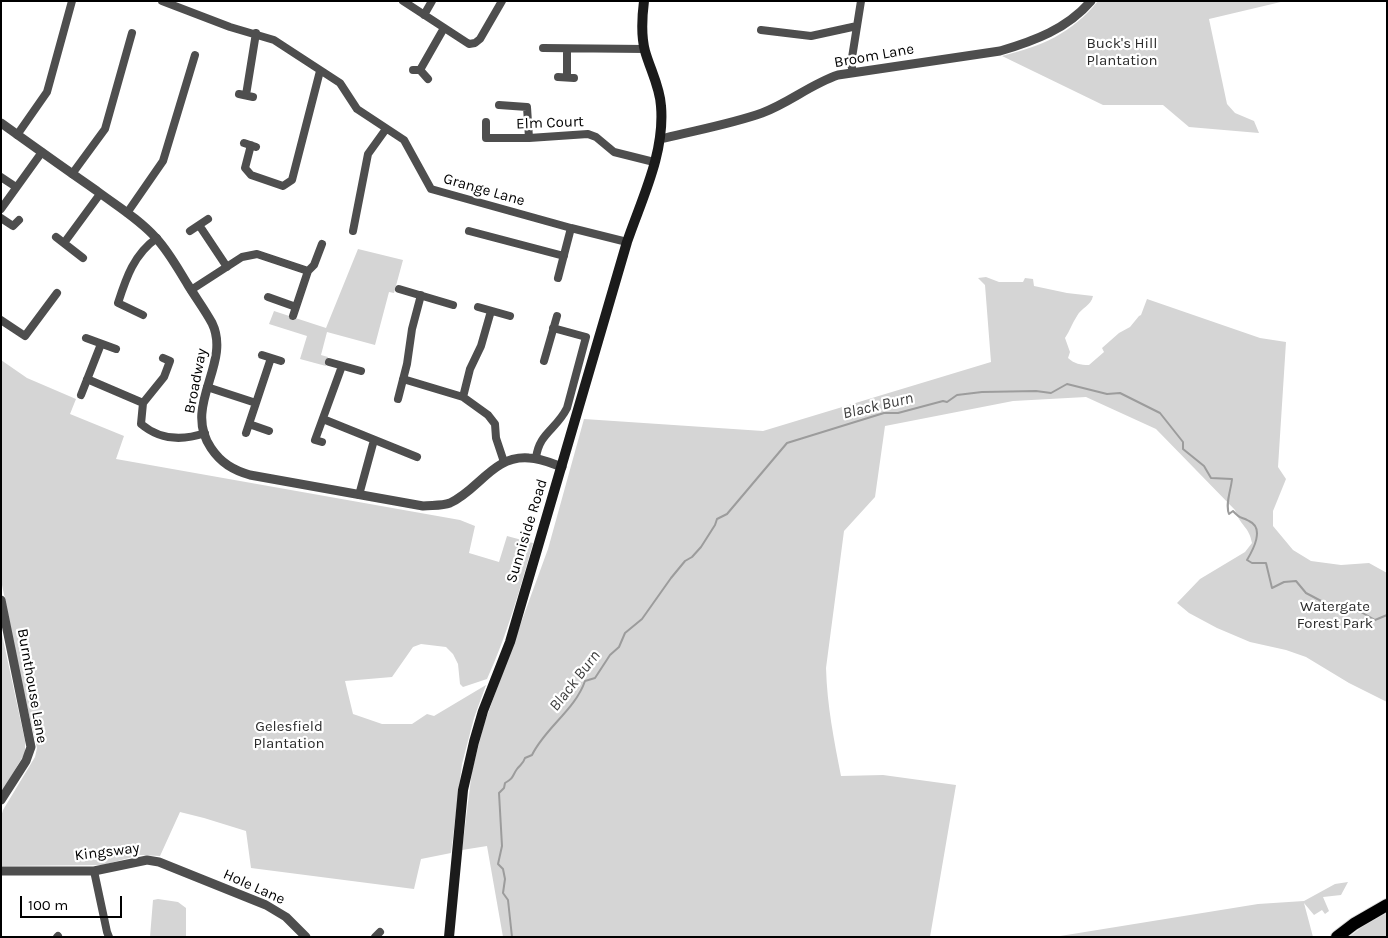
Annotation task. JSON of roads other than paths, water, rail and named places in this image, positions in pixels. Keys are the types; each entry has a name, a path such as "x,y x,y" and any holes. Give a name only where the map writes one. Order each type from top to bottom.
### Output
{"highway":[{"path":"1337,937 1354,924 1387,905"}],"main road":[{"name":"Sunniside Road","path":"449,937 464,790 470,757 483,711 510,642 627,242 642,202 660,138 661,104 645,49 643,32 644,1"}],"street":[{"path":"17,134 47,92 72,1"},
{"name":"Grange Lane","path":"162,1 230,27 256,33 274,40 340,83 357,109 404,140 431,189 627,242"},
{"path":"403,1 468,44 475,43 480,39 502,1"},
{"path":"424,15 432,1"},
{"path":"853,72 851,64 861,1"},
{"name":"Broom Lane","path":"660,138 762,113 779,106 826,79 853,72 1000,51 1060,28 1074,18 1091,1"},
{"path":"760,30 811,36 857,26"},
{"path":"428,79 417,70 444,28"},
{"path":"72,174 105,129 132,33"},
{"path":"246,95 256,33"},
{"path":"543,48 645,49"},
{"path":"566,77 567,48"},
{"path":"127,213 163,161 195,55"},
{"path":"250,145 245,168 251,175 283,186 292,180 320,70"},
{"path":"503,107 526,107 529,138"},
{"name":"Elm Court","path":"486,122 486,138 529,138 588,134 596,137 614,152 654,162"},
{"name":"Broadway","path":"1,123 127,213 156,238 206,311 215,329 217,352 202,414 204,433 208,444 230,468 250,475 423,506 448,504 468,491 486,474 504,462 520,458 536,458 562,466"},
{"path":"353,231 368,154 386,129"},
{"path":"1,209 42,152"},
{"path":"1,177 16,187"},
{"path":"64,242 100,194"},
{"path":"1,218 13,226 19,220"},
{"path":"190,232 208,219"},
{"path":"199,225 228,267"},
{"path":"558,278 571,228"},
{"path":"469,230 564,256"},
{"path":"56,236 83,258"},
{"path":"143,315 118,304 131,268 141,252 156,238"},
{"path":"293,316 308,271 314,266 322,244"},
{"path":"192,290 242,257 257,254 308,271"},
{"path":"399,289 453,305"},
{"path":"1,320 25,336 57,294"},
{"path":"398,399 421,295"},
{"path":"268,297 296,307"},
{"path":"478,307 510,316"},
{"path":"462,397 470,370 481,346 491,311"},
{"path":"544,361 557,316"},
{"path":"536,458 540,440 562,419 567,408 586,338 553,328"},
{"path":"86,338 116,349"},
{"path":"81,395 100,344"},
{"path":"262,355 281,362"},
{"path":"164,358 170,361 164,377 143,403 141,424 148,430 176,439 188,438 204,433"},
{"path":"246,433 271,358"},
{"path":"330,362 360,372"},
{"path":"322,442 315,440 342,366"},
{"path":"87,379 143,403"},
{"path":"403,380 462,397 488,415 494,424 496,438 504,462"},
{"path":"207,387 256,403"},
{"path":"323,419 417,457"},
{"path":"249,424 269,431"},
{"path":"359,495 374,440"},
{"name":"Burnthouse Lane","path":"1,600 31,747 26,761 1,800"},
{"name":"Kingsway","path":"1,871 94,870 147,860 185,872"},
{"path":"94,870 109,937"},
{"name":"Hole Lane","path":"185,872 277,911 286,917 306,937"}],"waterway":[{"name":"Black Burn","path":"512,937 508,900 503,893 505,879 503,869 498,864 502,846 499,793 525,758 532,755 544,736 574,701 585,681 595,678 610,655 619,647 625,633 642,619 671,578 685,561 692,557 701,547 717,519 727,514 787,443 884,413 898,413 943,401 947,402 957,395 982,392 1036,391 1051,393 1067,384 1107,394 1120,393 1160,413 1183,442 1183,449 1204,466 1211,478 1232,479 1228,501 1229,514 1233,511 1239,517 1254,524 1257,534 1247,560 1252,563 1266,563 1272,588 1284,582 1296,581 1306,593 1345,611 1361,612 1375,620 1387,615"}],"park label":[{"name":"Buck's Hill Plantation","path":"1122,52"},
{"name":"Watergate Forest Park","path":"1335,616"},
{"name":"Gelesfield Plantation","path":"289,736"}]}
